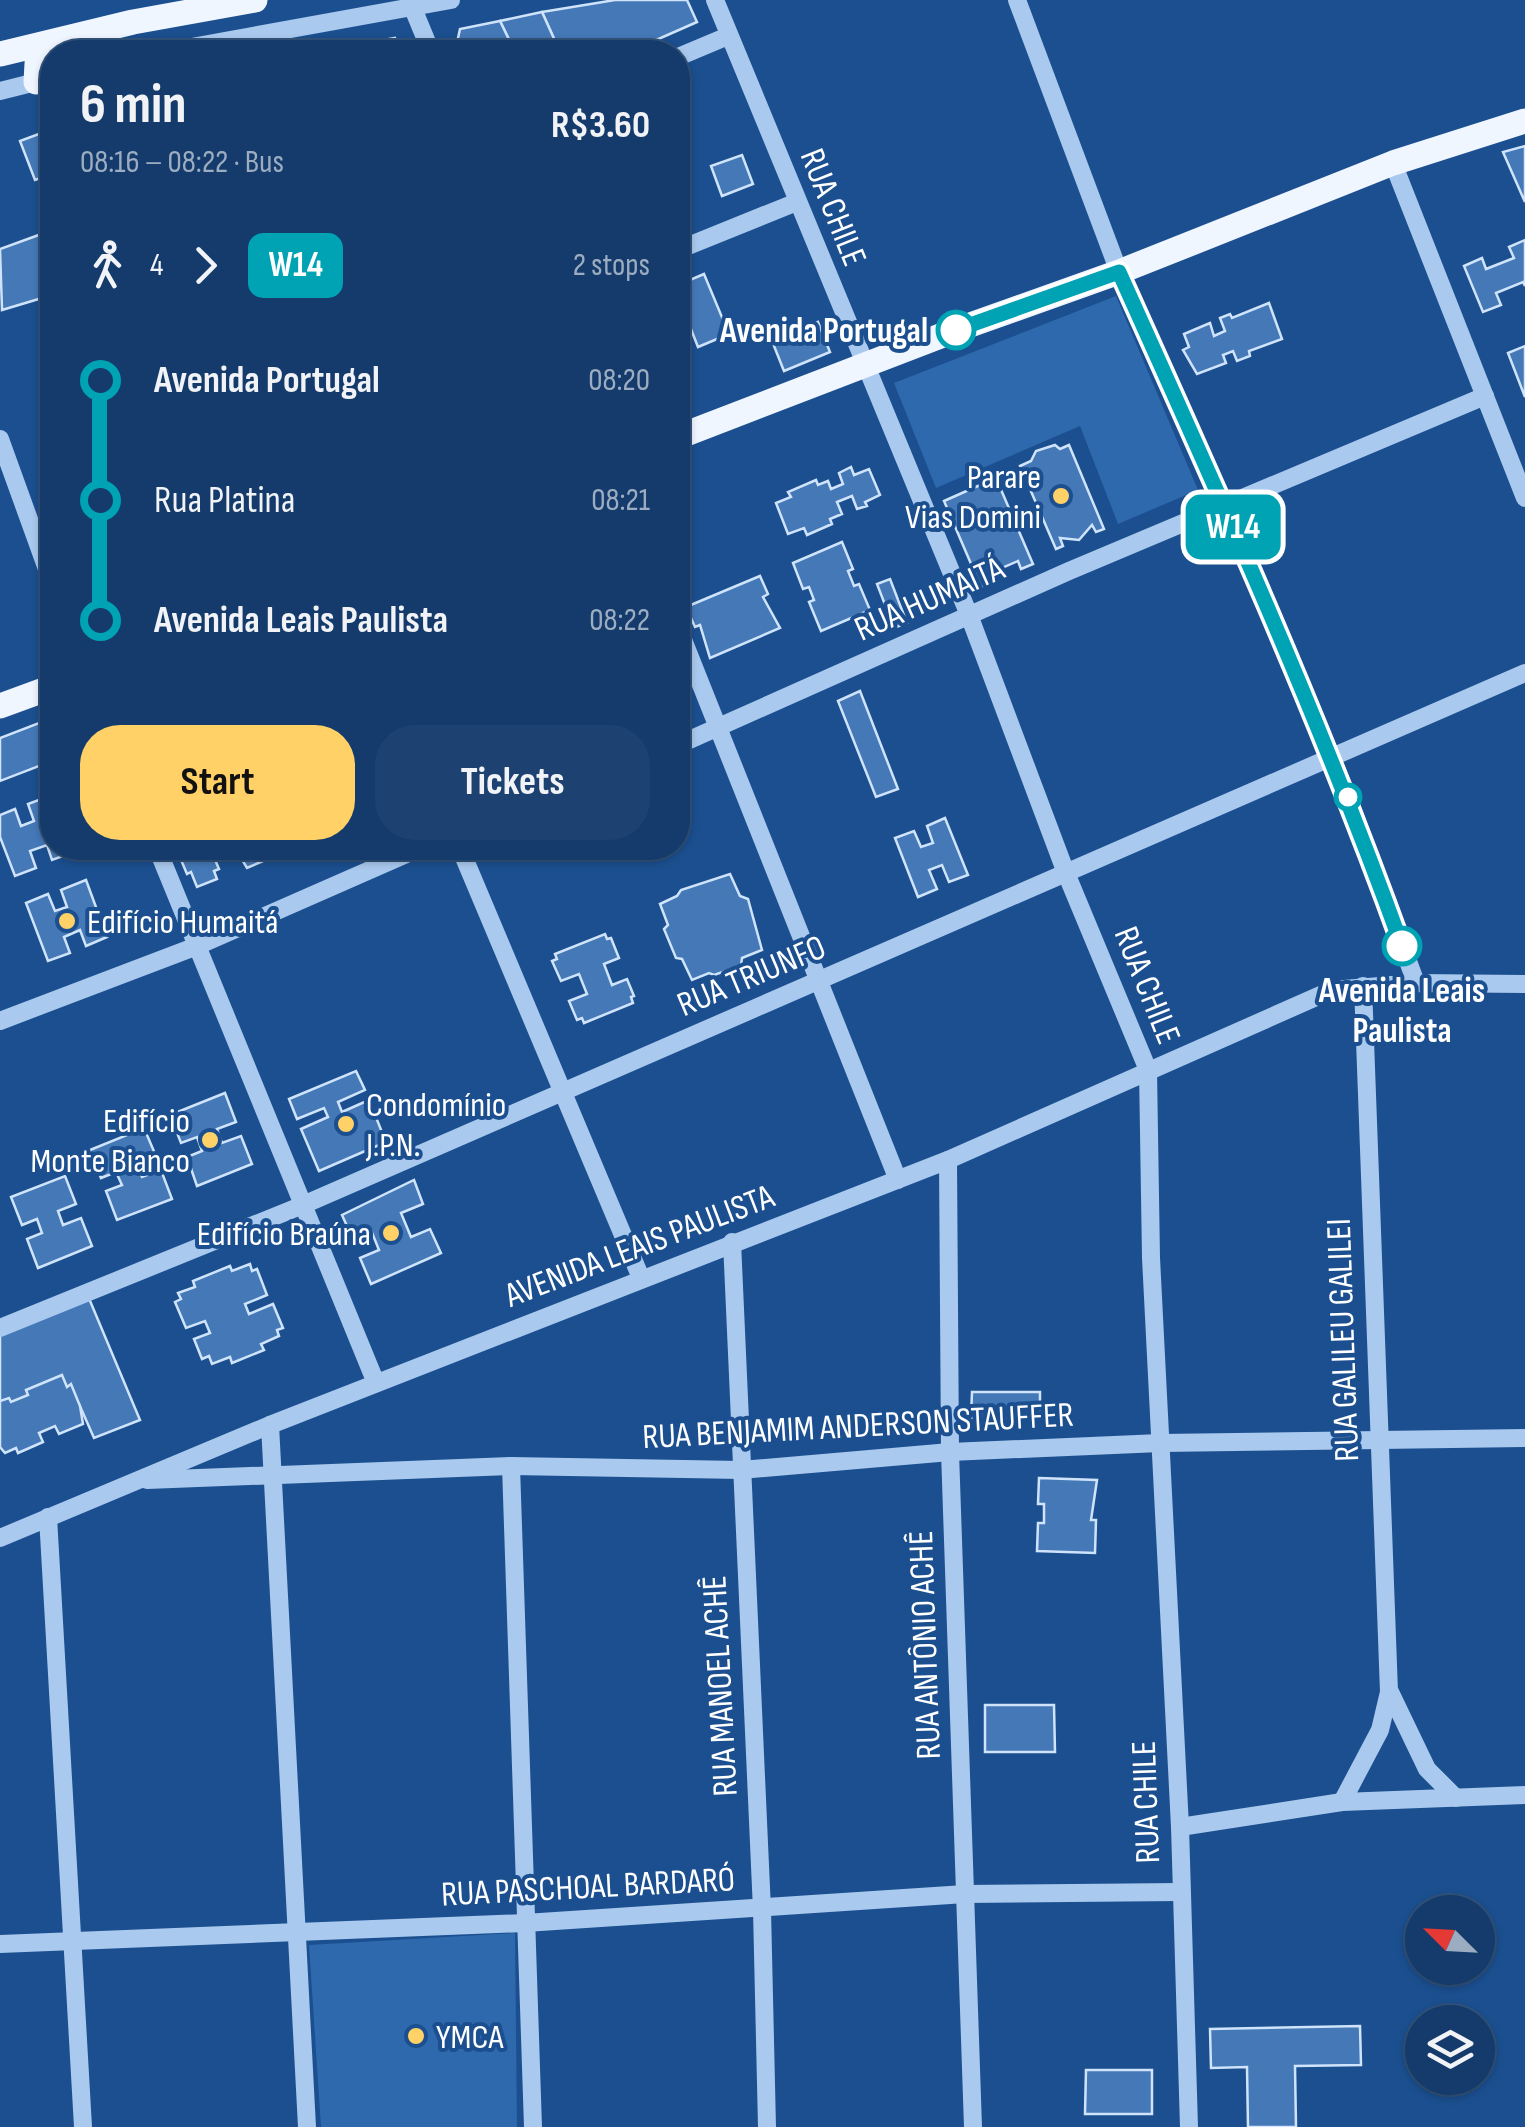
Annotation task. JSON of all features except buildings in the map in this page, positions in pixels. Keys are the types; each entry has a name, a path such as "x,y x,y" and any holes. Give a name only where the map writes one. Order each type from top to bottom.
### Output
{"main road":[{"path":"62,40 133,22 255,0"},
{"path":"0,54 38,46 40,57"},
{"path":"690,432 1119,272 1392,163 1525,121"},
{"path":"0,706 40,691"}],"street":[{"path":"229,40 451,0"},
{"name":"RUA CHILE","path":"715,0 968,615 1066,873 1148,1070 1151,1258 1180,1828 1190,2127"},
{"path":"1017,0 1119,272 1224,504 1331,756 1416,983"},
{"path":"412,6 426,40"},
{"path":"690,52 728,36"},
{"path":"0,91 40,81"},
{"path":"1392,163 1525,498"},
{"path":"690,245 797,202"},
{"name":"RUA HUMAITÁ","path":"690,740 1224,504 1485,396"},
{"path":"0,439 40,550"},
{"path":"690,656 898,1180"},
{"name":"RUA TRIUNFO","path":"0,1328 303,1206 1525,673"},
{"path":"162,860 376,1384"},
{"path":"0,1020 198,946 393,860"},
{"path":"465,860 641,1278"},
{"name":"AVENIDA LEAIS PAULISTA","path":"0,1538 641,1278 948,1160 1332,990 1416,983 1525,984"},
{"name":"RUA GALILEU GALILEI","path":"1342,1802 1380,1730 1390,1692 1363,986"},
{"name":"RUA ANTÔNIO ACHÊ","path":"948,1160 950,1452 973,2127"},
{"name":"RUA MANOEL ACHÊ","path":"732,1242 762,1910 767,2127"},
{"path":"270,1426 307,2127"},
{"name":"RUA BENJAMIM ANDERSON STAUFFER","path":"135,1481 511,1466 741,1470 950,1452 1525,1438"},
{"path":"511,1466 533,2127"},
{"path":"48,1517 83,2127"},
{"name":"RUA GALILEU GALILEI","path":"1390,1692 1427,1769 1456,1798"},
{"path":"1180,1828 1342,1802 1525,1795"},
{"name":"RUA PASCHOAL BARDARÓ","path":"0,1944 526,1923 965,1894 1180,1892"}],"shaded area":[{"path":"1116,296 1198,490 1118,524 1080,426 936,488 894,383"},
{"name":"YMCA","path":"515,1933 517,2127 321,2127 309,1945"}],"bus line":[{"name":"W14","path":"956,330 1119,272 1224,504 1331,756 1402,946"}],"place":[{"name":"Avenida Portugal","path":"956,330"},
{"name":"Parare Vias Domini","path":"1061,496"},
{"name":"Edifício Humaitá","path":"67,921"},
{"name":"Avenida Leais Paulista","path":"1402,946"},
{"name":"Condomínio J.P.N.","path":"346,1124"},
{"name":"Edifício Monte Bianco","path":"210,1140"},
{"name":"Edifício Braúna","path":"391,1233"},
{"name":"YMCA","path":"416,2036"}]}
